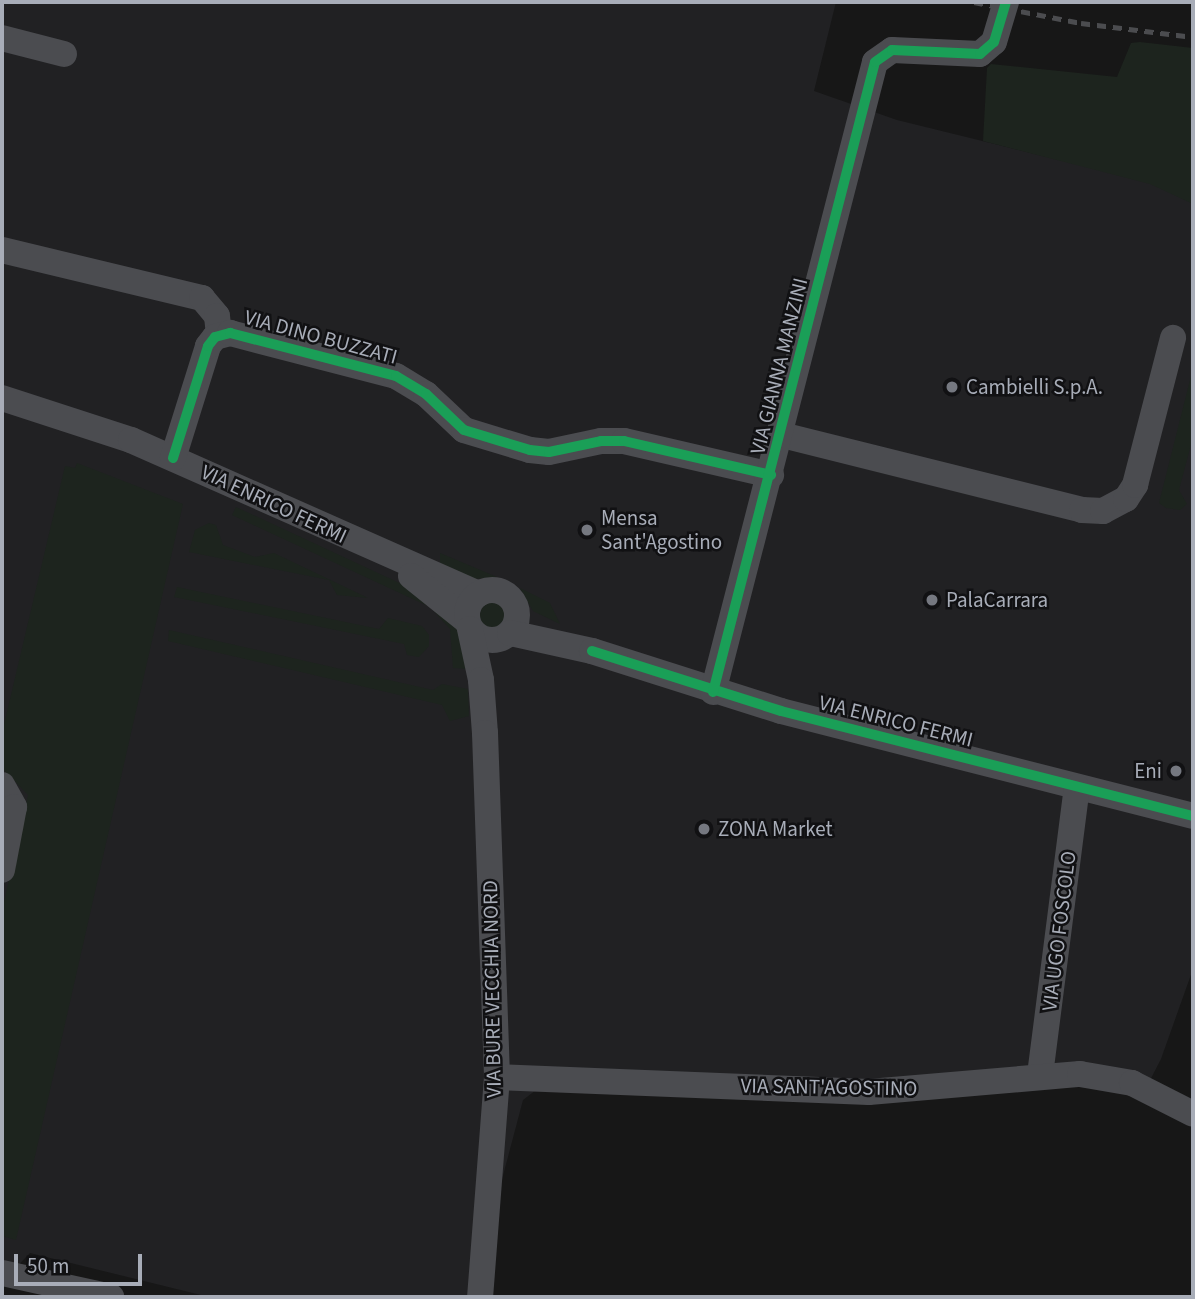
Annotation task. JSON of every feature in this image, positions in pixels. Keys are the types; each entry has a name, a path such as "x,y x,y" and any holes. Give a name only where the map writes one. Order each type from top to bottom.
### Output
{"street":[{"name":"VIA GIANNA MANZINI","path":"713,692 782,435 875,62 892,50 980,54 994,42 1006,2"},
{"path":"2,38 64,54"},
{"name":"VIA DINO BUZZATI","path":"2,250 202,298 217,316 219,334"},
{"name":"VIA DINO BUZZATI","path":"173,458 208,346 219,334 236,334 396,376 426,394 464,430 530,450 549,452 601,441 624,441 771,475"},
{"path":"782,435 1082,510 1103,511 1126,499 1135,485 1173,338"},
{"name":"VIA ENRICO FERMI","path":"2,398 75,419 173,458 387,557"},
{"path":"387,557 478,594 500,591 516,607 592,651"},
{"path":"387,557 484,639 505,636 592,651"},
{"path":"469,625 468,605 478,594"},
{"path":"481,680 505,636 517,621 516,607"},
{"name":"VIA BURE VECCHIA NORD","path":"469,625 481,680 497,1077 480,1297"},
{"name":"VIA ENRICO FERMI","path":"592,651 713,692 1193,816"},
{"path":"2,785 14,807 2,870"},
{"name":"VIA UGO FOSCOLO","path":"1040,1076 1077,787"},
{"name":"VIA SANT'AGOSTINO","path":"497,1077 869,1092 1040,1076 1115,1077 1193,1114"},
{"path":"2,1273 111,1297"}],"shaded area":[{"path":"2,2 836,2 814,91 897,120 1193,193 1193,969 1161,1059 1143,1094 1102,1083 540,1087 523,1100 471,1297 209,1297 30,1253 2,1282"},
{"path":"1131,43 1193,48 1193,204 1150,184 983,141 987,68 991,64 1117,77"},
{"path":"1193,368 1193,437 1179,490 1187,504 1180,510 1166,508 1159,503"},
{"path":"77,463 183,504 16,1240 2,1236 2,911 28,795 2,768 2,733 65,466 75,468"},
{"path":"236,507 423,594 460,626 468,669 453,668 450,629 430,607 232,515"},
{"path":"209,523 216,525 223,545 255,557 274,553 368,598 337,595 329,580 189,552 195,530"},
{"path":"440,553 497,577 471,579 440,566"},
{"path":"177,587 379,629 388,618 422,626 429,635 429,646 419,657 407,655 404,644 174,597"},
{"path":"520,588 550,603 560,624 533,611"},
{"path":"493,602 502,606 506,615 502,624 493,628 484,624 480,615 484,606"},
{"path":"169,630 433,690 442,684 468,689 469,716 450,721 442,705 168,641"}],"railway":[{"path":"974,2 1081,23 1193,37"}],"cycle path":[{"path":"713,692 875,62 892,50 980,54 994,42 1006,2"},
{"path":"173,458 208,346 215,337 230,333 396,376 426,394 464,430 530,450 549,452 601,441 624,441 771,475"},
{"path":"592,651 781,711 1193,816"}],"place":[{"name":"Cambielli S.p.A.","path":"952,387"},
{"name":"Mensa Sant'Agostino","path":"587,530"},
{"name":"PalaCarrara","path":"932,600"},
{"name":"Eni","path":"1176,771"},
{"name":"ZONA Market","path":"704,829"}]}
